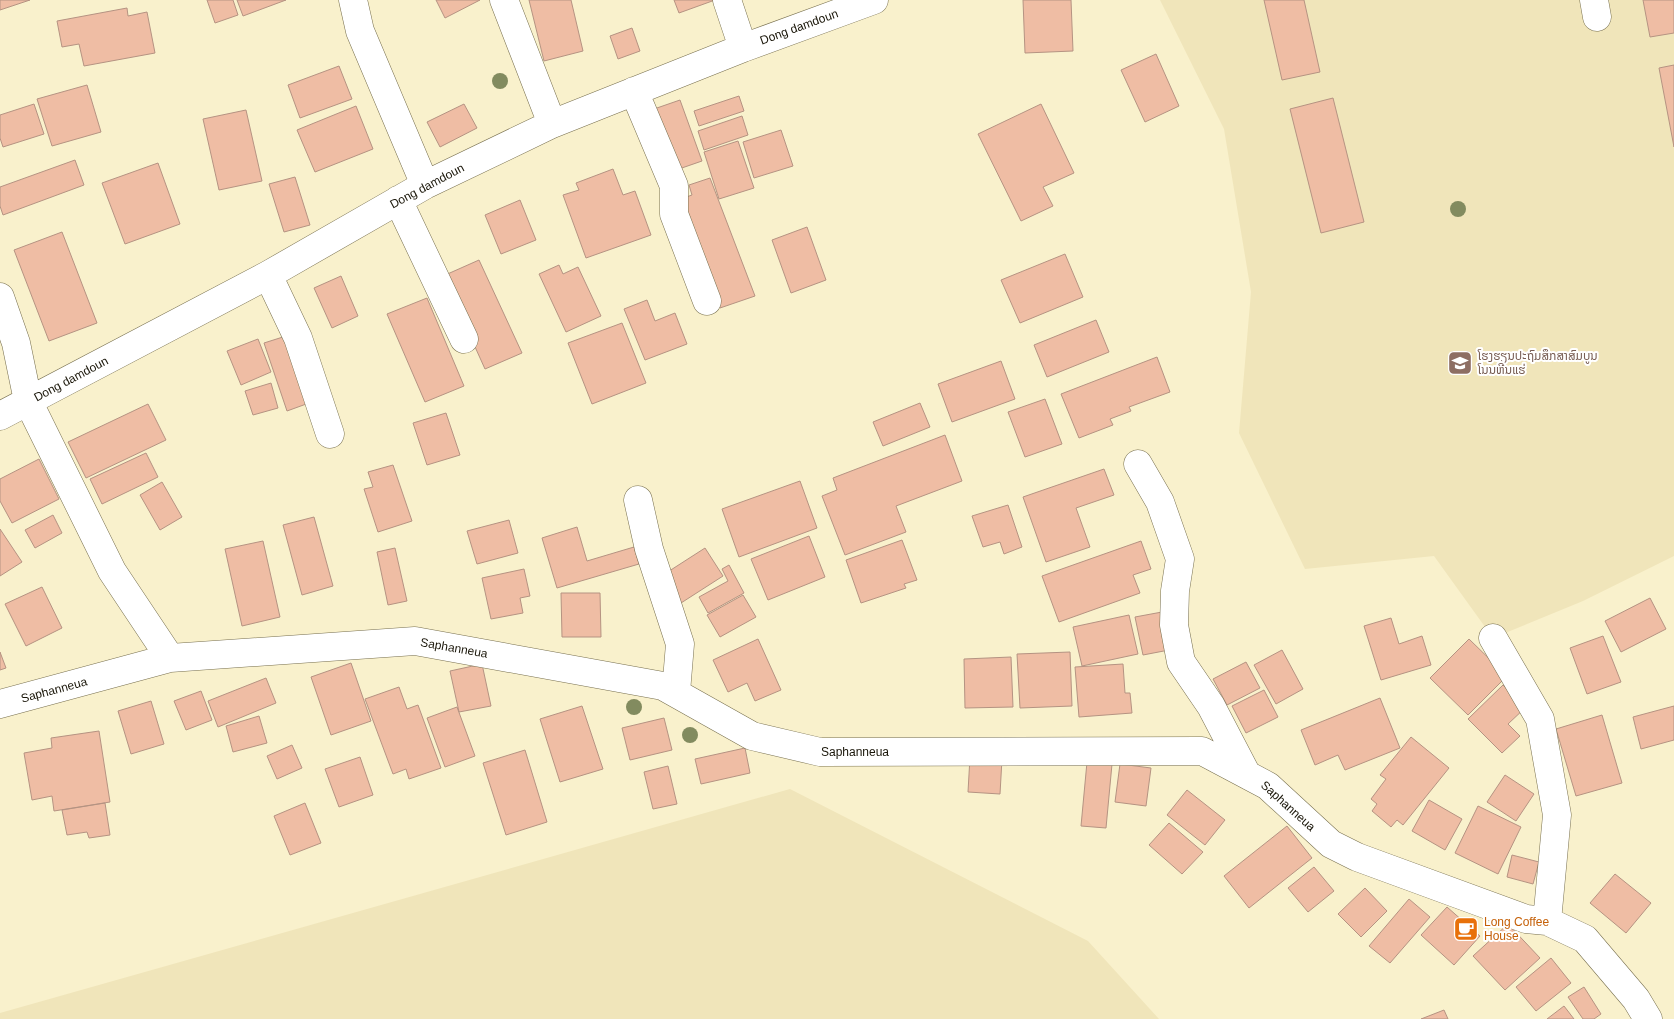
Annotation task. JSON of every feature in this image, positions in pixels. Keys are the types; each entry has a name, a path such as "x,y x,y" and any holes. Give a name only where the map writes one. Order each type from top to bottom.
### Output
{"street":[{"path":"353,0 360,31 425,185"},
{"path":"504,0 552,124"},
{"path":"727,0 743,48"},
{"name":"Dong damdoun","path":"0,416 268,275 425,185 552,124 743,48 874,0"},
{"path":"634,91 674,186 674,214 707,302"},
{"path":"398,200 464,339"},
{"path":"268,275 298,338 330,434"},
{"path":"0,297 16,343 28,401 112,571 170,658"},
{"path":"1138,464 1160,502 1180,559 1175,592 1174,625 1180,662 1211,706 1246,773"},
{"path":"638,500 649,548 680,644 676,692"},
{"path":"1493,638 1540,719 1557,815 1547,921"},
{"name":"Saphanneua","path":"0,704 170,658 415,641 663,686 752,736 820,752 1202,751 1268,786 1325,838 1340,848 1366,860 1526,919 1547,921 1585,939 1636,999 1648,1019"}],"shaded area":[{"name":"ໂຮງຮຽນປະຖົມສຶກສາສົມບູນ ໂນນຫີນແຮ່","path":"1160,0 1674,0 1674,556 1583,601 1493,638 1434,556 1305,569 1239,433 1251,292 1224,129"},
{"path":"790,789 1088,941 1159,1019 0,1019 0,1013"}],"building":[{"path":"0,0 30,0 0,10"},
{"path":"207,0 233,0 238,15 215,23"},
{"path":"237,0 286,0 243,16"},
{"path":"436,0 480,0 445,18"},
{"path":"529,0 571,0 583,51 544,61"},
{"path":"674,0 715,0 679,13"},
{"path":"1023,0 1071,0 1073,51 1025,53"},
{"path":"1264,0 1304,0 1320,72 1282,80"},
{"path":"1643,0 1674,0 1674,33 1650,37"},
{"path":"127,8 128,16 147,12 155,53 84,66 79,44 62,47 57,21"},
{"path":"632,28 640,51 618,59 610,36"},
{"path":"1156,54 1179,106 1145,122 1121,70"},
{"path":"1674,65 1674,147 1659,68"},
{"path":"339,66 352,99 300,118 288,85"},
{"path":"87,85 101,132 52,146 37,99"},
{"path":"739,96 744,111 699,126 694,111"},
{"path":"1333,98 1364,222 1321,233 1290,109"},
{"path":"680,100 702,161 676,170 654,109"},
{"path":"34,104 44,134 3,147 0,138 0,115"},
{"path":"464,104 477,128 440,147 427,122"},
{"path":"1041,104 1074,173 1043,187 1053,206 1021,221 978,134"},
{"path":"356,106 373,149 315,172 297,130"},
{"path":"246,110 262,181 219,190 203,119"},
{"path":"742,116 748,135 704,150 698,131"},
{"path":"781,130 793,166 754,178 743,142"},
{"path":"738,141 754,188 719,199 704,152"},
{"path":"75,160 84,185 3,215 0,206 0,187"},
{"path":"158,163 180,224 125,244 102,183"},
{"path":"613,169 623,195 635,191 651,235 586,258 563,195 579,190 576,183"},
{"path":"295,177 310,225 284,232 269,184"},
{"path":"710,178 755,296 720,308 678,200 692,195 689,185"},
{"path":"520,200 536,240 501,254 485,215"},
{"path":"807,227 826,280 791,293 772,240"},
{"path":"62,232 97,323 49,341 14,250"},
{"path":"1065,254 1083,297 1020,323 1001,280"},
{"path":"479,260 522,353 485,369 443,276"},
{"path":"559,265 563,274 578,267 601,316 566,332 539,274"},
{"path":"341,276 358,316 332,328 314,288"},
{"path":"427,298 464,386 425,402 387,314"},
{"path":"647,300 655,321 675,313 687,344 645,360 624,309"},
{"path":"1096,320 1109,352 1047,377 1034,345"},
{"path":"622,323 646,383 592,404 568,343"},
{"path":"286,336 309,403 287,411 264,343"},
{"path":"258,339 271,372 241,385 227,351"},
{"path":"1157,357 1170,392 1129,407 1131,411 1110,419 1113,425 1079,438 1061,394"},
{"path":"1001,361 1015,399 952,422 938,384"},
{"path":"271,383 278,408 253,415 245,391"},
{"path":"1045,399 1062,444 1025,457 1008,412"},
{"path":"920,403 930,427 883,446 873,422"},
{"path":"148,404 166,440 86,478 68,442"},
{"path":"446,413 460,455 427,465 413,423"},
{"path":"945,435 962,481 896,506 906,532 845,555 822,496 837,490 833,478"},
{"path":"146,453 158,477 102,504 90,479"},
{"path":"39,459 59,499 12,523 0,501 0,479"},
{"path":"393,465 412,521 378,532 364,489 373,487 368,472"},
{"path":"1104,469 1114,495 1076,508 1090,547 1046,562 1023,497"},
{"path":"800,481 817,528 739,557 722,509"},
{"path":"162,482 182,517 160,530 140,495"},
{"path":"1008,505 1022,547 1004,554 1000,542 983,547 972,516"},
{"path":"53,515 62,533 35,548 25,530"},
{"path":"314,517 333,586 302,595 283,525"},
{"path":"509,520 518,553 477,564 467,531"},
{"path":"577,527 587,561 634,547 639,564 557,588 542,538"},
{"path":"0,529 22,562 0,576"},
{"path":"809,536 825,577 768,600 751,559"},
{"path":"902,540 917,580 904,584 906,588 861,603 846,560"},
{"path":"263,541 280,617 242,626 225,549"},
{"path":"1141,541 1151,569 1133,575 1140,593 1059,622 1042,576"},
{"path":"395,548 407,601 388,605 377,552"},
{"path":"705,548 723,576 681,603 663,575"},
{"path":"729,565 744,593 708,613 699,597 728,581 722,569"},
{"path":"524,569 530,596 520,598 523,613 491,619 482,578"},
{"path":"42,587 62,628 26,646 5,604"},
{"path":"561,593 600,593 601,637 562,637"},
{"path":"743,595 756,617 720,637 707,615"},
{"path":"1650,598 1666,629 1621,652 1605,621"},
{"path":"1162,612 1169,650 1143,655 1135,617"},
{"path":"1129,615 1138,654 1082,666 1073,627"},
{"path":"1391,618 1399,644 1422,636 1431,665 1381,680 1364,626"},
{"path":"1603,636 1621,682 1587,694 1570,648"},
{"path":"758,639 781,690 755,701 747,683 728,692 713,660"},
{"path":"1469,639 1507,676 1468,715 1430,678"},
{"path":"1282,650 1303,689 1276,704 1254,665"},
{"path":"0,652 6,668 0,670"},
{"path":"1070,652 1072,706 1020,708 1017,654"},
{"path":"1011,657 1013,707 965,708 964,659"},
{"path":"1246,662 1260,688 1227,705 1213,679"},
{"path":"351,663 371,721 331,735 311,677"},
{"path":"482,664 491,706 459,712 450,671"},
{"path":"1123,664 1125,693 1130,693 1132,713 1079,717 1075,667"},
{"path":"266,678 276,703 218,727 208,701"},
{"path":"1503,685 1525,708 1508,724 1520,736 1502,753 1468,719"},
{"path":"399,687 407,709 418,705 441,768 409,779 406,769 393,774 365,699"},
{"path":"1264,690 1278,717 1246,733 1232,706"},
{"path":"201,691 212,720 186,730 174,701"},
{"path":"1380,698 1400,748 1345,770 1338,755 1315,765 1301,730"},
{"path":"151,701 164,744 131,754 118,711"},
{"path":"582,706 603,769 560,782 540,719"},
{"path":"1674,706 1674,740 1641,749 1633,717"},
{"path":"457,707 475,756 445,767 427,718"},
{"path":"1602,715 1622,783 1576,796 1556,729"},
{"path":"259,716 267,743 233,752 226,726"},
{"path":"664,718 672,750 630,760 622,728"},
{"path":"99,731 110,802 54,811 52,796 32,800 24,753 52,748 51,738"},
{"path":"1411,737 1449,768 1403,825 1397,820 1391,827 1372,811 1377,804 1371,799 1386,779 1380,775"},
{"path":"292,745 302,768 277,779 267,756"},
{"path":"745,748 750,773 701,784 695,759"},
{"path":"525,750 547,822 506,835 483,763"},
{"path":"360,757 373,795 339,807 325,769"},
{"path":"970,757 1002,759 1000,794 968,792"},
{"path":"1087,762 1112,764 1106,828 1081,826"},
{"path":"1120,764 1151,768 1146,806 1115,802"},
{"path":"668,766 677,804 653,809 644,772"},
{"path":"1505,775 1534,794 1516,821 1487,802"},
{"path":"1187,790 1225,820 1205,845 1167,815"},
{"path":"1429,800 1462,819 1445,850 1412,831"},
{"path":"105,803 110,835 89,838 87,832 67,835 62,810"},
{"path":"305,803 321,843 290,855 274,816"},
{"path":"1478,806 1521,827 1498,874 1455,853"},
{"path":"1169,823 1203,852 1182,874 1149,845"},
{"path":"1287,826 1312,858 1249,908 1224,876"},
{"path":"1512,855 1539,862 1533,884 1507,877"},
{"path":"1314,867 1334,891 1308,912 1288,888"},
{"path":"1615,874 1651,903 1626,933 1590,903"},
{"path":"1365,888 1387,911 1361,937 1338,914"},
{"path":"1409,899 1430,917 1390,963 1369,946"},
{"path":"1447,907 1480,936 1454,965 1421,935"},
{"path":"1508,924 1540,958 1505,990 1473,956"},
{"path":"1551,958 1571,983 1536,1011 1516,987"},
{"path":"1584,987 1601,1014 1594,1019 1583,1019 1568,997"},
{"path":"1564,1006 1574,1019 1547,1019"},
{"path":"1444,1010 1448,1019 1421,1019"}],"place":[{"name":"ໂຮງຮຽນປະຖົມສຶກສາສົມບູນ ໂນນຫີນແຮ່","path":"1460,363"},
{"name":"Long Coffee House","path":"1466,929"}]}
